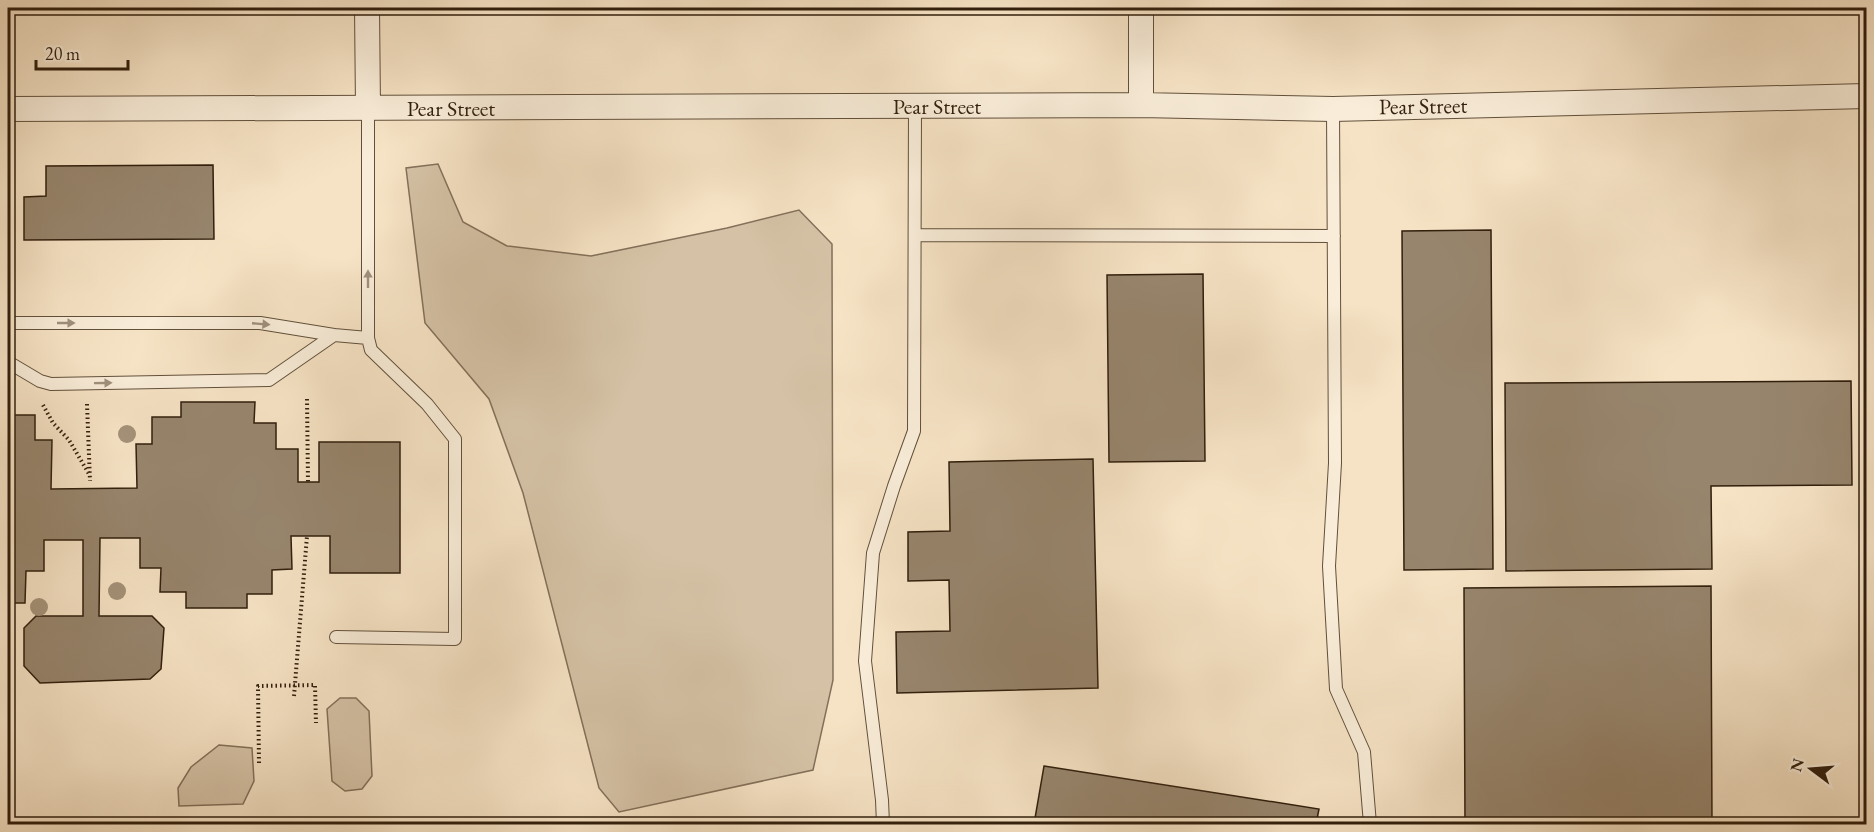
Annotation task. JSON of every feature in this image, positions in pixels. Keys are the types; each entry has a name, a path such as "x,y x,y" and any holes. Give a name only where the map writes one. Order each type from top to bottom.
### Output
{"street":[{"path":"368,8 368,108"},
{"path":"1141,8 1141,105"},
{"name":"Pear Street","path":"8,109 1141,105 1333,109 1866,96"}],"lane":[{"path":"883,825 865,661 873,553 914,431 915,106"},
{"path":"336,637 455,639 455,439 427,404 371,350 368,338 368,108"},
{"path":"1333,109 1335,463 1329,566 1335,689 1364,752 1370,825"},
{"path":"915,235 1334,236"},
{"path":"8,323 260,323 368,338"},
{"path":"8,362 40,381 51,384 269,380 334,335"}],"path":[{"path":"307,399 308,482"},
{"path":"87,400 90,481"},
{"path":"41,401 53,423 69,440 89,474"},
{"path":"294,696 307,536"},
{"path":"259,763 258,686 315,685 316,723"}],"shaded area":[{"path":"438,164 463,222 507,246 591,256 727,228 799,210 832,244 833,680 813,770 619,812 599,788 523,493 489,399 425,323 406,168"},
{"path":"340,698 356,698 369,711 372,776 362,789 345,791 332,781 327,709"},
{"path":"219,745 252,748 254,781 243,804 179,806 178,788 191,767"}],"building":[{"path":"213,165 214,239 24,240 24,197 46,196 46,166"},
{"path":"1491,230 1493,569 1404,570 1402,231"},
{"path":"1203,274 1205,461 1109,462 1107,275"},
{"path":"1851,381 1852,485 1711,486 1712,569 1506,571 1505,383"},
{"path":"8,398 12,398 12,415 35,415 35,440 52,440 51,489 137,488 136,444 152,444 152,417 181,417 181,402 255,402 254,423 276,423 276,449 298,449 298,482 319,482 319,442 400,442 400,573 330,573 330,536 291,536 292,569 272,570 272,594 247,594 247,608 186,608 186,592 160,592 161,568 140,568 140,538 100,538 99,616 152,616 164,628 161,669 150,679 40,683 24,666 24,628 36,616 83,616 83,540 44,540 44,571 26,571 25,603 8,603"},
{"path":"1093,459 1098,688 897,693 896,632 950,631 949,580 908,581 908,532 950,531 949,462"},
{"path":"1711,586 1712,824 1465,824 1464,588"},
{"path":"1044,766 1319,809 1316,824 1034,824"}]}
